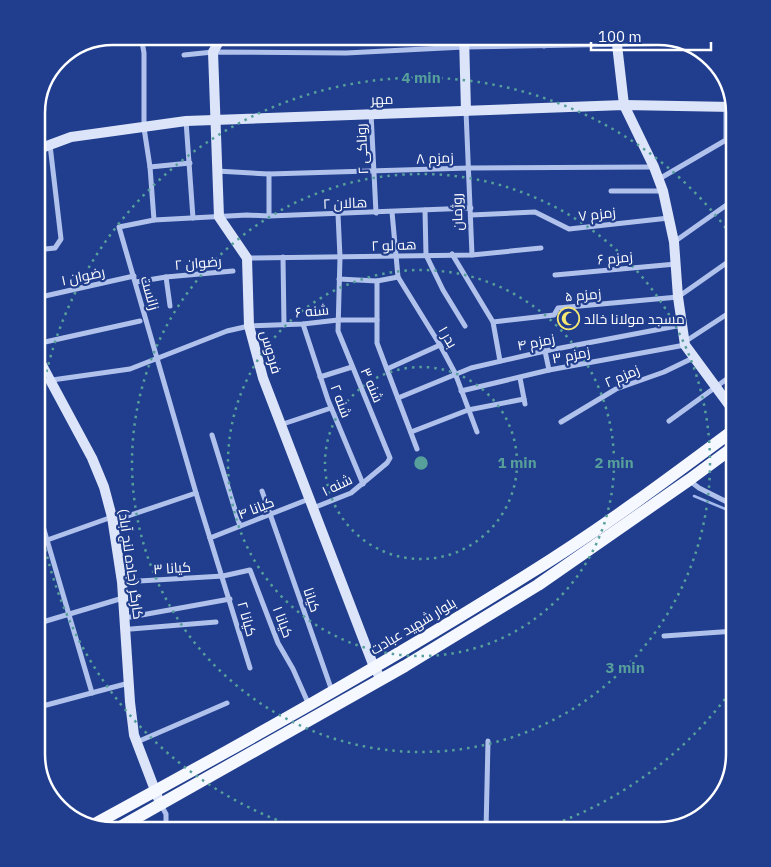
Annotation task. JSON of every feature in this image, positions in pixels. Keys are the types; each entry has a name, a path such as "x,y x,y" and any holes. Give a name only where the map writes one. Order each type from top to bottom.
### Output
{"main road":[{"name":"بلوار شهید عبادت","path":"129,822 335,698 374,667 531,572 660,485 726,436"},
{"name":"بلوار شهید عبادت","path":"101,821 310,705 335,698 381,679 538,585 726,453"},
{"path":"531,572 538,585"}],"street":[{"path":"143,45 144,128 150,167 154,220"},
{"path":"217,45 213,52 219,217 248,258"},
{"path":"184,55 213,52 346,53 432,45"},
{"path":"464,45 466,111"},
{"path":"524,45 558,45"},
{"path":"616,45 624,106 664,191 674,242 678,297 686,343 726,401"},
{"name":"مهر","path":"45,147 71,137 214,120 624,106 725,107"},
{"name":"روژمان","path":"466,111 472,255"},
{"name":"روناکی ۲","path":"371,114 376,213"},
{"path":"186,122 193,218"},
{"path":"659,179 726,140"},
{"path":"45,249 54,248 61,239 50,145"},
{"path":"150,167 190,163"},
{"name":"زمزم ۸","path":"217,171 269,174 469,168 654,167"},
{"path":"269,174 269,216"},
{"path":"611,191 664,191"},
{"path":"674,242 726,205"},
{"path":"425,210 426,255 442,290 465,326"},
{"name":"هالان ۲","path":"154,220 247,215 376,213 425,210 471,211"},
{"name":"زمزم ۷","path":"471,211 535,212 569,229 669,218"},
{"name":"بدر ۱","path":"392,212 398,277 455,373 477,432"},
{"name":"شنه ۳","path":"338,214 340,257 338,331 390,458"},
{"name":"زانست","path":"154,220 119,227 196,493 223,576"},
{"name":"هه لو ۲","path":"248,258 472,255 541,248"},
{"path":"452,254 493,322 500,361"},
{"path":"283,257 284,325"},
{"name":"فردوس","path":"248,258 249,326 263,378 374,667 381,679"},
{"path":"678,297 726,263"},
{"name":"زمزم ۶","path":"555,275 677,264"},
{"name":"رضوان ۲","path":"136,282 166,277 233,271"},
{"name":"رضوان ۱","path":"45,296 134,276"},
{"path":"166,277 170,306"},
{"path":"339,279 377,281 398,277"},
{"path":"377,281 377,343 417,449"},
{"name":"زمزم ۵","path":"493,322 554,314 558,308 678,297"},
{"path":"686,343 726,315"},
{"name":"شنه ۶","path":"249,326 303,324 338,320 377,320"},
{"path":"45,342 140,321"},
{"name":"شنه ۲","path":"303,324 331,408 363,484"},
{"name":"زمزم ۴","path":"398,398 455,373 500,361 682,325"},
{"path":"52,380 130,369 227,331 249,326"},
{"name":"زمزم ۳","path":"461,391 549,370 686,343"},
{"path":"387,369 440,345"},
{"path":"546,351 549,370"},
{"name":"زمزم ۲","path":"561,422 616,389 664,372 695,357"},
{"path":"320,378 352,368"},
{"name":"کارگر (جاده لنج آباد)","path":"45,369 92,458 104,487 112,519 122,582 130,702 137,742 154,792 161,804"},
{"path":"411,432 468,410 524,402 520,378"},
{"path":"669,421 726,380"},
{"path":"280,425 331,408"},
{"path":"212,435 240,526"},
{"name":"شنه ۱","path":"311,504 351,493 387,463 390,458"},
{"path":"689,480 726,501"},
{"name":"کیانا","path":"262,491 335,698"},
{"path":"46,539 196,493"},
{"name":"کیانا ۴","path":"210,538 270,514 311,504"},
{"path":"45,535 92,693"},
{"name":"کیانا ۱","path":"223,576 250,570 278,643 310,705"},
{"name":"کیانا ۳","path":"122,582 223,576"},
{"name":"کیانا ۲","path":"223,576 250,668"},
{"path":"45,621 123,597"},
{"path":"125,618 230,599"},
{"path":"131,629 216,622"},
{"path":"664,636 726,632"},
{"path":"45,705 129,683"},
{"path":"137,742 227,702"},
{"path":"486,822 488,741"},
{"path":"161,804 166,814 166,822"}],"waterway":[{"path":"694,496 726,509"}],"place":[{"name":"مسجد مولانا خالد","path":"568,319"}]}
